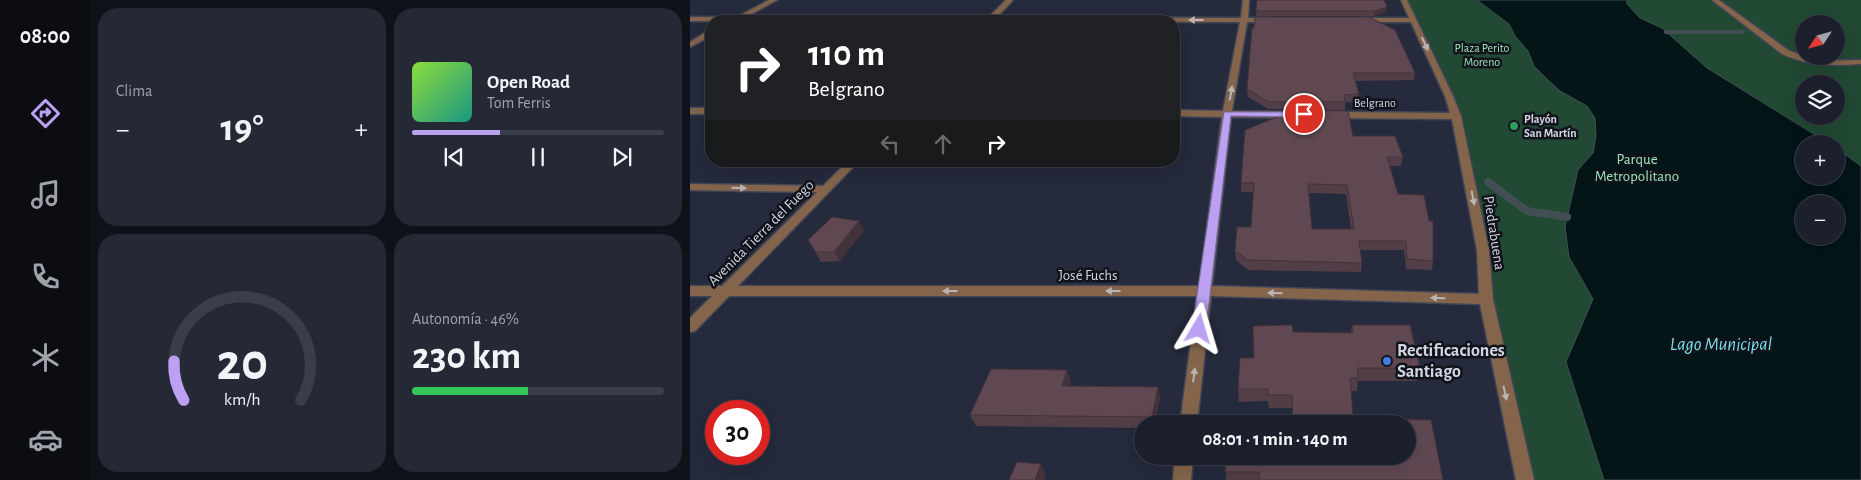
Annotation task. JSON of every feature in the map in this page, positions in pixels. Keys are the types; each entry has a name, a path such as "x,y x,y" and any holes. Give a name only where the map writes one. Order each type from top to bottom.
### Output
{"street":[{"path":"745,15 774,0"},
{"path":"996,15 1010,0"},
{"path":"1189,415 1227,114 1246,0"},
{"name":"Piedrabuena","path":"1404,0 1449,96 1456,116 1483,250 1486,300 1525,480"},
{"path":"1715,0 1785,52 1802,60 1822,63 1861,62"},
{"path":"690,19 705,19"},
{"path":"1180,20 1284,20"},
{"path":"1354,20 1414,20"},
{"path":"690,44 705,36"},
{"path":"690,111 705,111"},
{"name":"Belgrano","path":"1180,114 1456,116"},
{"name":"Avenida Tierra del Fuego","path":"690,327 848,167"},
{"path":"690,187 827,189"},
{"name":"José Fuchs","path":"690,291 1204,291 1486,300"},
{"path":"1182,480 1183,465"}],"green space":[{"name":"Lago Municipal","path":"1404,0 1861,0 1861,480 1525,480 1456,116"}],"water":[{"name":"Lago Municipal","path":"1477,0 1627,0 1627,4 1640,18 1662,28 1707,68 1795,122 1795,125 1799,125 1815,135 1795,135 1795,185 1845,185 1845,154 1861,166 1861,480 1604,480 1566,362 1593,299 1569,257 1565,227 1578,170 1593,153 1596,136 1595,118 1587,106 1560,91 1534,66 1528,51 1515,36 1509,24"}],"building":[{"path":"1257,0 1384,0 1387,7 1375,11 1256,11"},
{"path":"1255,17 1369,17 1395,30 1415,73 1353,73 1359,94 1344,95 1345,102 1268,102 1247,89 1252,29 1254,28"},
{"path":"1283,110 1348,111 1353,136 1395,136 1403,157 1387,157 1398,194 1424,195 1429,221 1433,221 1433,261 1407,259 1406,241 1359,241 1362,263 1248,260 1235,251 1237,227 1251,227 1254,183 1241,183 1245,130 1287,113","holes":["1308,184 1347,185 1354,229 1312,229"]},
{"path":"832,217 859,221 834,252 816,252 808,240"},
{"path":"1292,325 1293,332 1353,333 1352,325 1410,325 1420,368 1357,368 1358,378 1350,378 1353,415 1293,415 1292,395 1268,395 1268,389 1238,389 1240,358 1254,358 1253,326"},
{"path":"991,369 1067,370 1062,386 1158,387 1152,415 1134,415 1134,417 970,415"},
{"path":"1416,420 1431,420 1443,480 1259,480 1259,472 1225,472 1225,465 1416,465"},
{"path":"1017,462 1041,464 1035,480 1009,480"}],"waterway":[{"path":"1666,32 1743,32"},
{"path":"1488,182 1527,211 1567,217"}],"place":[{"name":"Playón San Martín","path":"1514,126"},
{"name":"Rectificaciones Santiago","path":"1387,361"}],"route":[{"path":"1199,329 1227,114 1304,114"}],"park label":[{"name":"Plaza Perito Moreno","path":"1482,55"},
{"name":"Parque Metropolitano","path":"1637,168"}]}
